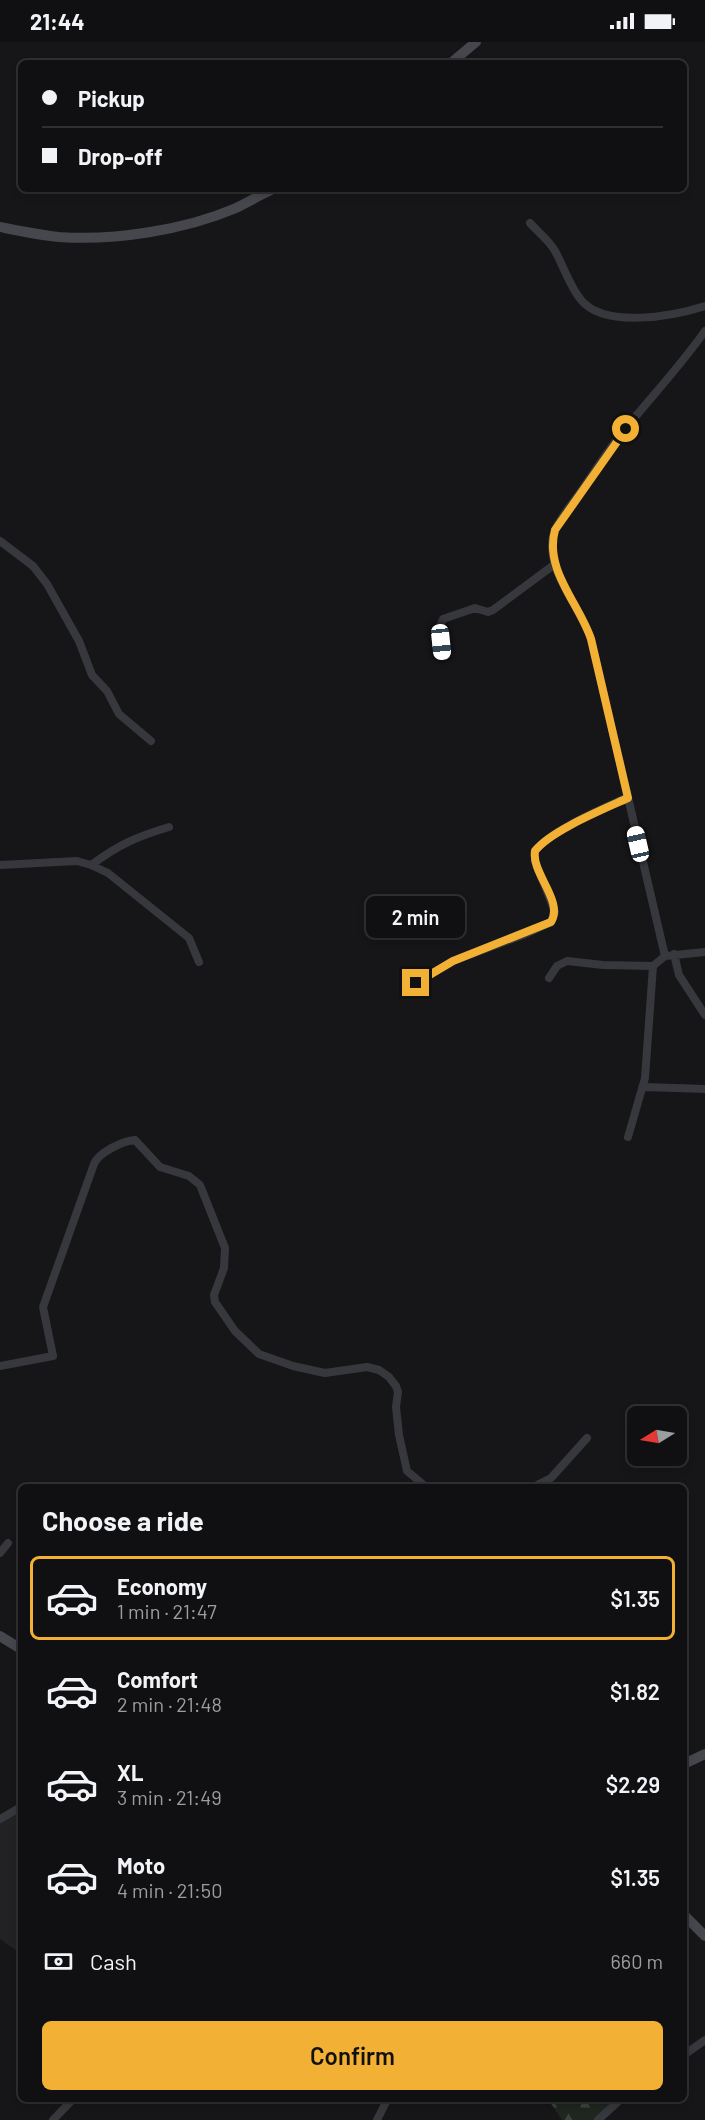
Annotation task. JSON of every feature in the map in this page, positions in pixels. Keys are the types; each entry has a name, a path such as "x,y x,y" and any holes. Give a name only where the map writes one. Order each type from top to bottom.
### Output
{"main road":[{"path":"455,60 476,42"},
{"path":"0,227 61,237 121,235 202,219 235,208 267,192"},
{"path":"0,1636 18,1647"},
{"path":"687,1763 705,1754"},
{"path":"687,1918 705,1936"}],"street":[{"path":"530,223 555,250 574,290 589,307 622,317 643,317 684,313 705,306"},
{"path":"665,956 591,639 555,564 552,545 555,530 626,429 705,332"},
{"path":"0,541 33,566 47,584 79,641 92,675 107,691 119,714 151,741"},
{"path":"442,656 439,628 443,619 475,608 488,612 494,610 555,564"},
{"path":"416,983 453,961 551,922 555,912 553,903 535,861 535,851 550,838 585,818 628,798"},
{"path":"92,865 115,847 169,827"},
{"path":"0,865 76,861 92,865 108,873 189,938 199,962"},
{"path":"549,978 557,966 567,961 603,965 653,966 665,956 705,952"},
{"path":"674,954 679,975 705,1015"},
{"path":"628,1137 644,1087 650,1031 653,966"},
{"path":"644,1087 705,1089"},
{"path":"0,1366 53,1356 43,1306 94,1164 98,1157 126,1142 135,1140 157,1165 189,1176 200,1185 225,1248 224,1268 214,1295 214,1302 235,1331 259,1354 293,1366 325,1373 367,1367 380,1370 389,1377 398,1392 396,1407 399,1435 407,1471 423,1484"},
{"path":"539,1484 551,1478 587,1438"},
{"path":"0,1553 8,1543"},
{"path":"0,1819 18,1809"},
{"path":"687,2053 705,2040"},
{"path":"53,2120 70,2102"},
{"path":"377,2120 386,2102"},
{"path":"598,2120 618,2102"}],"shaded area":[{"path":"18,1810 18,1952 0,1939 0,1823"}],"green space":[{"path":"550,2102 611,2102 597,2120 562,2120"}],"route":[{"path":"416,983 453,961 551,922 555,912 553,903 535,861 535,851 550,838 585,818 628,798 591,639 558,572 552,545 555,530 626,429"}]}
